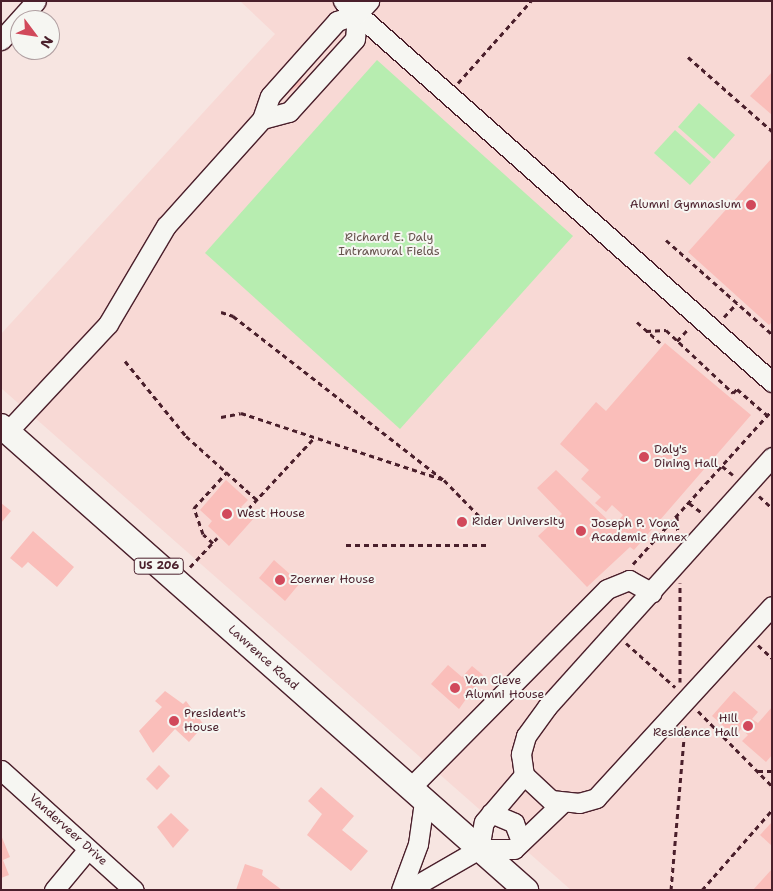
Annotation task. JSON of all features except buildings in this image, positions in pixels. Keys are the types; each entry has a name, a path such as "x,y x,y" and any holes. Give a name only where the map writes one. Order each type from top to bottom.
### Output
{"main road":[{"name":"Lawrence Road","path":"3,429 416,796 526,890"}],"street":[{"path":"1,40 36,1"},
{"path":"343,1 363,8 448,94 772,382"},
{"path":"262,120 289,112 355,39 363,8"},
{"path":"3,429 108,324 166,226 262,120 270,96 336,21 363,8"},
{"path":"772,457 526,736 521,754 524,775 540,794 562,803 596,798 614,783 772,606"},
{"path":"401,890 418,844 416,796 582,615 618,581 634,582 652,593"},
{"name":"Vanderveer Drive","path":"1,770 134,890"},
{"path":"478,849 484,822 524,775"},
{"path":"408,890 478,849 514,849 562,803"},
{"path":"491,813 514,823 521,841"},
{"path":"54,890 88,849"}],"path":[{"path":"448,94 531,1"},
{"path":"688,57 772,131"},
{"path":"666,240 772,334"},
{"path":"221,312 233,316 444,480 483,520"},
{"path":"637,322 660,343"},
{"path":"677,341 692,325"},
{"path":"646,331 666,330 733,393 737,389 767,415"},
{"path":"125,361 186,436 257,500"},
{"path":"632,566 772,410"},
{"path":"221,417 241,413 444,480"},
{"path":"248,509 315,436"},
{"path":"722,466 738,478"},
{"path":"213,543 203,534 194,508 227,472"},
{"path":"753,491 772,508"},
{"path":"677,516 678,544"},
{"path":"190,567 217,538"},
{"path":"346,545 489,545"},
{"path":"621,639 680,691 683,634 680,573"},
{"path":"755,643 772,658"},
{"path":"696,709 772,786"},
{"path":"671,890 685,720"},
{"path":"758,771 772,771"},
{"path":"702,890 772,810"}],"shaded area":[{"name":"Rider University","path":"240,1 772,1 772,890 571,890 1,388 1,334 275,34"}],"green space":[{"name":"Richard E. Daly Intramural Fields","path":"377,60 573,236 400,429 205,253"},
{"path":"699,103 735,135 714,159 678,127"},
{"path":"675,130 711,162 690,185 654,153"}],"place":[{"name":"Alumni Gymnasium","path":"751,205"},
{"name":"Daly's Dining Hall","path":"644,457"},
{"name":"West House","path":"227,514"},
{"name":"Rider University","path":"462,522"},
{"name":"Joseph P. Vona Academic Annex","path":"581,531"},
{"name":"Zoerner House","path":"280,580"},
{"name":"Van Cleve Alumni House","path":"455,688"},
{"name":"President's House","path":"174,721"},
{"name":"Hill Residence Hall","path":"748,726"}]}
